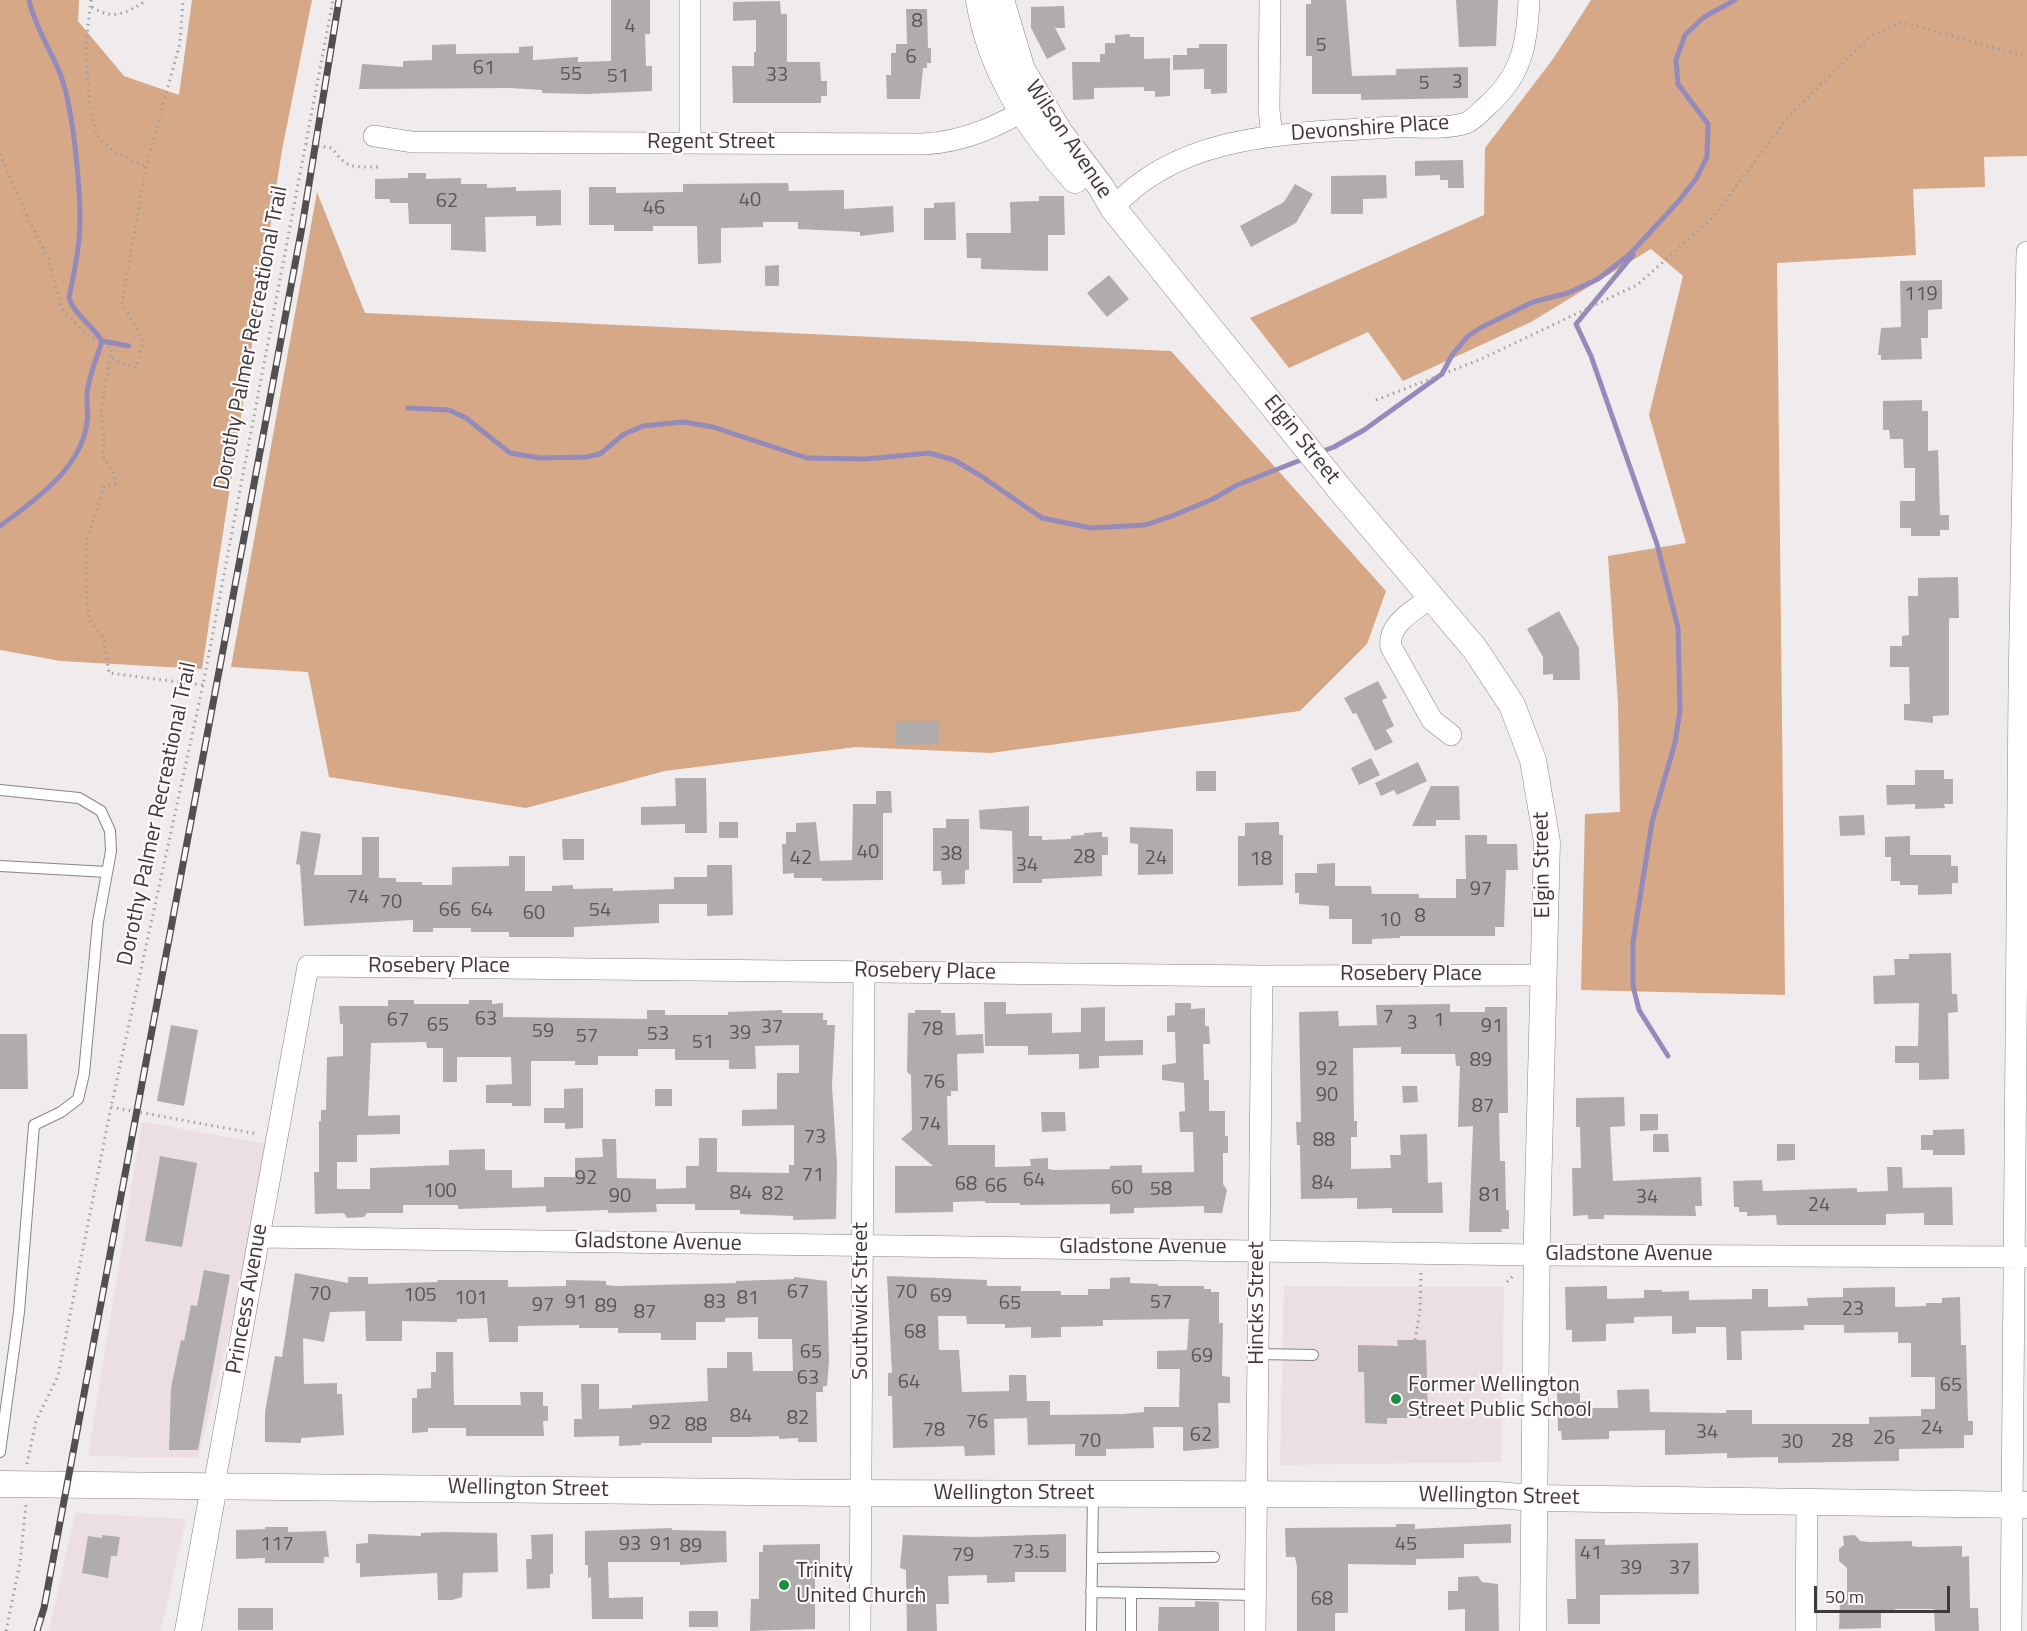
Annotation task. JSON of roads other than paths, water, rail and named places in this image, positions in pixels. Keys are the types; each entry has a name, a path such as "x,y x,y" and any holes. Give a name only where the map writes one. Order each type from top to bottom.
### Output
{"street":[{"path":"690,0 690,142"},
{"name":"Wilson Avenue","path":"979,0 1002,77 1031,107 1113,208"},
{"name":"Wilson Avenue","path":"1001,0 1031,107"},
{"path":"1113,208 1128,192 1171,163 1200,152 1272,136 1269,110 1270,0"},
{"name":"Devonshire Place","path":"1272,136 1467,123 1506,87 1517,70 1524,51 1529,0"},
{"name":"Regent Street","path":"374,136 412,142 942,143 979,134 1031,107"},
{"name":"Elgin Street","path":"1113,208 1343,493 1475,649 1504,691 1533,760 1547,842 1528,1263 1533,1498 1533,1631"},
{"path":"2011,1631 2019,1504 2026,252"},
{"path":"1431,597 1393,629 1389,637 1391,647 1432,720 1450,735"},
{"name":"Rosebery Place","path":"308,966 1262,976 1542,975"},
{"name":"Princess Avenue","path":"188,1631 308,966"},
{"name":"Southwick Street","path":"860,1631 864,971"},
{"name":"Hincks Street","path":"1255,1631 1262,976"},
{"name":"Gladstone Avenue","path":"260,1237 861,1247 1259,1249 1421,1253 1528,1263 2021,1257"},
{"name":"Wellington Street","path":"0,1484 1257,1496 1498,1495 1533,1498 2019,1504"},
{"path":"1806,1631 1807,1502"}],"lane":[{"path":"0,790 79,798 101,811 110,831 111,851 98,922 84,1074 78,1099 62,1112 34,1125 19,1312 0,1452"},
{"path":"0,866 107,872"},
{"path":"1258,1354 1313,1355"},
{"path":"1091,1631 1093,1494"},
{"path":"1092,1558 1214,1557"},
{"path":"1092,1592 1256,1596"},
{"path":"1131,1593 1131,1631"}],"waterway":[{"path":"29,0 35,20 61,76 74,136 79,186 80,231 69,298 71,304 102,341 129,346"},
{"path":"1320,452 1364,430 1442,374 1452,355 1468,336 1482,327 1533,302 1568,293 1598,279 1630,254 1678,202 1696,179 1707,157 1708,124 1678,84 1676,60 1685,35 1704,17 1735,0"},
{"path":"1633,255 1576,324 1591,356 1657,544 1678,628 1680,710 1675,743 1652,822 1633,942 1633,986 1639,1010 1668,1056"},
{"path":"0,526 54,482 76,454 87,422 89,381 102,341"},
{"path":"408,408 449,410 466,418 510,453 540,458 586,457 600,454 624,434 643,426 683,422 713,427 807,458 866,459 929,453 954,460 1042,518 1091,528 1145,525 1213,499 1237,485 1306,458"}],"railway":[{"path":"37,1631 44,1608 302,227 339,0"}],"place":[{"name":"Former Wellington Street Public School","path":"1396,1399"},
{"name":"Trinity United Church","path":"784,1585"}]}
